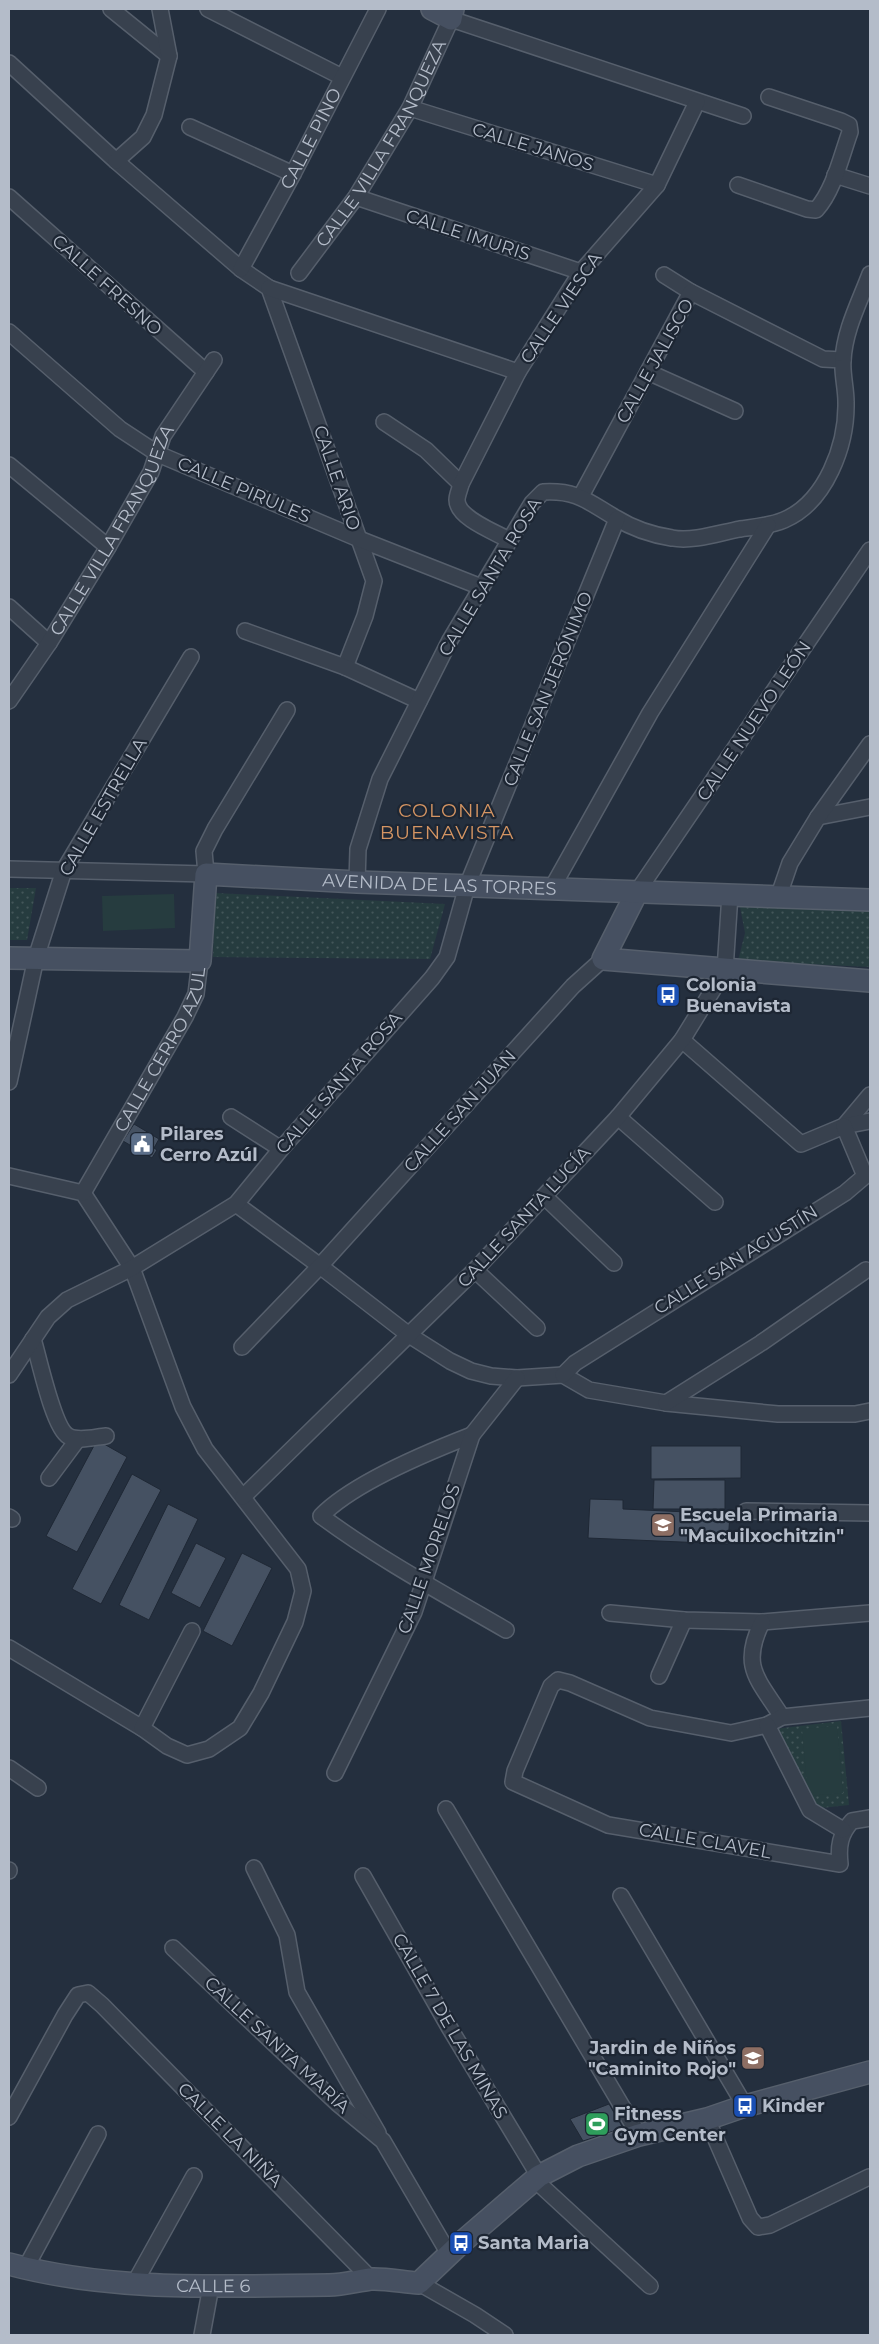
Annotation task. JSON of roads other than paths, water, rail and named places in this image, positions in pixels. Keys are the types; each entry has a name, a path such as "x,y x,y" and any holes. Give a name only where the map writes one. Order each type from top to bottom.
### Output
{"street":[{"path":"111,9 169,56"},
{"path":"116,160 143,137 154,115 169,56 160,9"},
{"path":"208,9 342,77"},
{"name":"CALLE PINO","path":"242,269 378,9"},
{"path":"432,9 452,14 697,102 743,116"},
{"name":"CALLE VILLA FRANQUEZA","path":"299,273 356,197 410,108 452,14"},
{"path":"9,63 116,160 242,269 269,288 518,372"},
{"path":"738,185 807,209 816,210 822,204 835,176 850,132 849,125 768,96"},
{"name":"CALLE VIESCA","path":"509,540 472,520 460,509 457,500 461,484 518,372 581,272 657,185 697,102"},
{"name":"CALLE JANOS","path":"410,108 657,185"},
{"path":"190,127 293,174"},
{"path":"835,176 870,186"},
{"name":"CALLE FRESNO","path":"9,197 210,366"},
{"name":"CALLE IMURIS","path":"356,197 581,272"},
{"name":"CALLE SANTA ROSA","path":"357,882 358,849 380,779 450,640 532,503 543,492 559,491 581,496 617,519 645,531 674,539 768,525 784,520 800,510 824,483 836,463 846,404 843,360 847,337 870,274"},
{"path":"664,275 691,292"},
{"name":"CALLE ARIO","path":"269,288 374,581 365,616 345,668"},
{"name":"CALLE JALISCO","path":"581,496 691,292 823,359 843,360"},
{"name":"CALLE PIRULES","path":"9,332 120,429 158,454 359,539 481,587"},
{"name":"CALLE VILLA FRANQUEZA","path":"9,701 49,643 108,548 151,472 163,436 210,366"},
{"path":"648,372 735,412"},
{"path":"384,422 426,450 461,484"},
{"path":"9,465 108,548"},
{"name":"CALLE SAN JERÓNIMO","path":"466,886 617,519"},
{"path":"552,888 650,714 768,525"},
{"name":"CALLE NUEVO LEÓN","path":"637,892 870,550"},
{"path":"9,607 49,643"},
{"path":"245,631 345,668 419,701"},
{"name":"CALLE ESTRELLA","path":"9,1082 36,958 64,870 191,657"},
{"name":"CALLE CERRO AZUL","path":"83,1193 185,1017 196,994 206,874 204,852 215,829 288,710"},
{"path":"779,896 790,863 818,817 870,744"},
{"path":"818,817 870,807"},
{"name":"AVENIDA DE LAS TORRES","path":"9,869 206,874 357,882 870,900"},
{"name":"CALLE SANTA ROSA","path":"9,1375 48,1318 67,1300 132,1268 236,1204 281,1148 432,978 447,957 466,886"},
{"path":"637,892 603,960 870,981"},
{"name":"CALLE SANTA LUCÍA","path":"243,1497 475,1270 618,1117 682,1040 726,970 730,894"},
{"path":"9,958 200,961"},
{"name":"CALLE SAN JUAN","path":"320,1266 573,986 603,960"},
{"path":"682,1040 801,1144 844,1126 870,1121"},
{"path":"844,1126 870,1095"},
{"path":"618,1117 715,1202"},
{"path":"230,1118 281,1148"},
{"name":"CALLE SAN AGUSTÍN","path":"563,1375 575,1363 844,1193 865,1176 844,1126"},
{"path":"9,1177 83,1193 132,1268 183,1407 205,1449 298,1569 303,1591 295,1622 261,1693 240,1728 209,1750 187,1755 167,1746 142,1728 9,1648"},
{"path":"545,1197 614,1263"},
{"path":"236,1204 410,1335 450,1361 471,1371 491,1376 517,1378 563,1375 589,1390 666,1403 778,1414 855,1414 870,1412"},
{"path":"242,1347 320,1266"},
{"path":"475,1270 538,1328"},
{"path":"666,1403 761,1343 866,1270"},
{"path":"33,1338 50,1401 61,1429 68,1436 78,1439 106,1436"},
{"name":"CALLE MORELOS","path":"335,1772 414,1612 472,1435 517,1378"},
{"path":"472,1435 436,1449 371,1482 330,1506 321,1516 343,1533 506,1630"},
{"path":"49,1478 78,1439"},
{"path":"746,1511 870,1513"},
{"path":"610,1613 684,1620 762,1622 870,1613"},
{"path":"659,1676 684,1620"},
{"path":"762,1622 754,1637 750,1660 756,1675 782,1717"},
{"path":"142,1728 192,1631"},
{"name":"CALLE CLAVEL","path":"767,1725 731,1733 650,1718 570,1683 558,1680 551,1686 515,1771 513,1782 608,1824 840,1864 838,1848 844,1830"},
{"path":"870,1708 782,1717 767,1725 810,1810 844,1830 852,1821 870,1818"},
{"path":"9,1768 38,1788"},
{"path":"446,1809 639,2135"},
{"name":"CALLE SANTA MARÍA","path":"254,1868 287,1935 298,1992 449,2254"},
{"name":"CALLE 7 DE LAS MINAS","path":"362,1876 536,2178 650,2286"},
{"path":"622,1896 745,2106"},
{"name":"CALLE SANTA MARÍA","path":"173,1948 337,2103 383,2141"},
{"name":"CALLE LA NIÑA","path":"9,2117 65,2015 78,1995 88,1993 102,2005 371,2279"},
{"path":"505,2335 475,2315 419,2283 449,2254 536,2178 578,2156 639,2135 707,2119 745,2106 870,2072"},
{"path":"707,2119 750,2218 758,2227 770,2225 869,2178"},
{"path":"17,2266 98,2134"},
{"path":"134,2284 194,2176"},
{"name":"CALLE 6","path":"17,2266 80,2279 134,2284 211,2286 345,2285 371,2279 419,2283"},
{"path":"202,2335 211,2286"}],"place":[{"name":"Colonia Buenavista","path":"668,995"},
{"name":"Pilares Cerro Azúl","path":"142,1144"},
{"name":"Escuela Primaria \"Macuilxochitzin\"","path":"663,1525"},
{"name":"Jardin de Niños \"Caminito Rojo\"","path":"753,2058"},
{"name":"Kinder","path":"745,2106"},
{"name":"Fitness Gym Center","path":"597,2124"},
{"name":"Santa Maria","path":"461,2243"}],"district":[{"name":"COLONIA BUENAVISTA","path":"447,821"}]}
